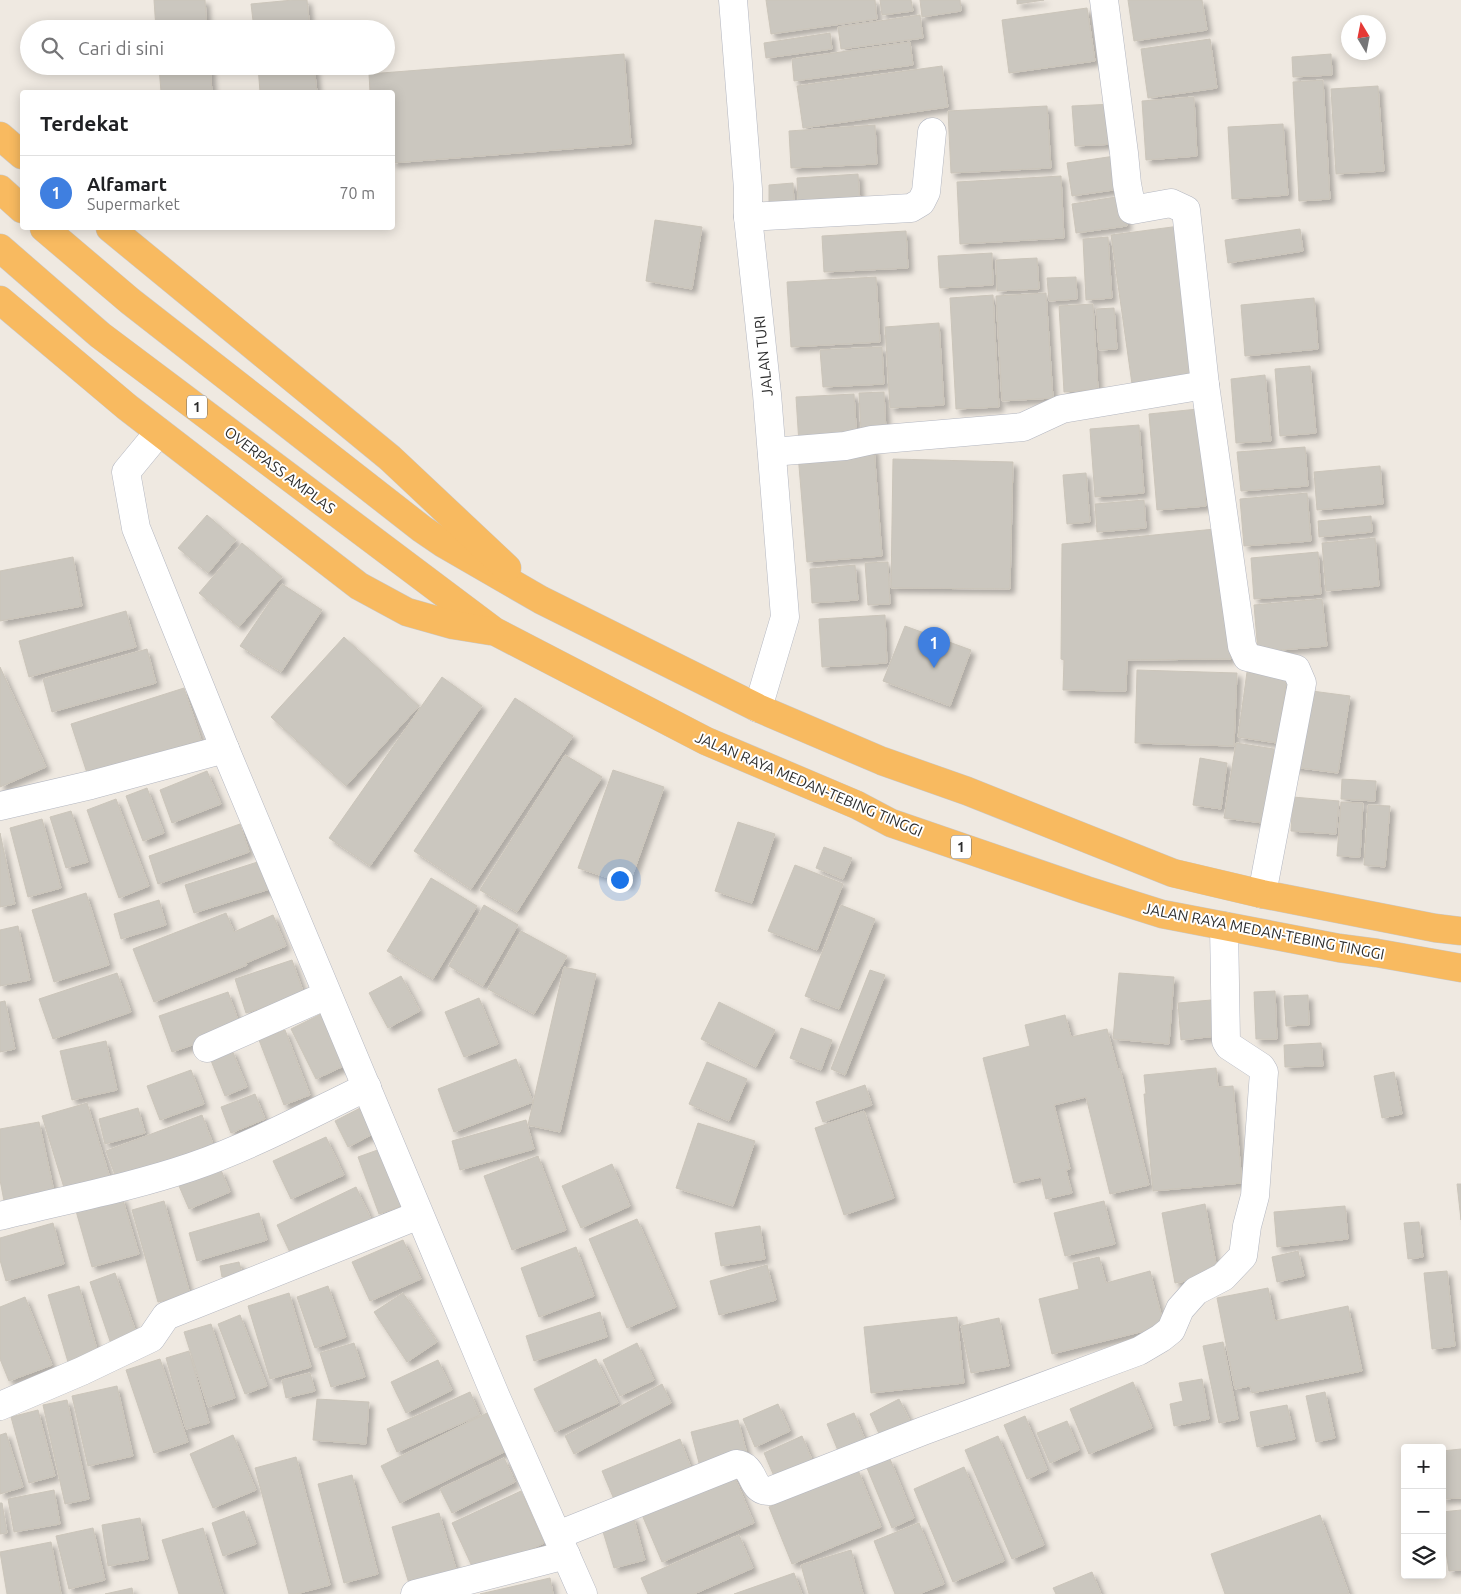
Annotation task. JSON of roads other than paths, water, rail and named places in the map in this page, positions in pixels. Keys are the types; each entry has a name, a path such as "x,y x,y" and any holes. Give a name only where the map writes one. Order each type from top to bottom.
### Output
{"highway":[{"path":"0,136 20,153"},
{"path":"0,189 20,207"},
{"path":"46,230 130,301 422,529 444,544 541,600 758,708 882,761 967,791 1173,873 1262,894 1435,928 1461,931"},
{"path":"112,230 390,458 541,600"},
{"name":"OVERPASS AMPLAS","path":"0,248 100,335 494,631"},
{"path":"0,300 127,407 358,586 407,612 453,624 494,631"},
{"name":"JALAN RAYA MEDAN-TEBING TINGGI","path":"494,631 706,741 857,805 891,823 1162,914 1339,948 1461,968"}],"street":[{"name":"JALAN TURI","path":"733,0 748,189 748,218 766,384 785,617 758,708"},
{"path":"1104,0 1123,144 1126,184 1132,210 1171,203 1186,210 1205,386 1242,646 1247,656 1296,670 1302,682 1262,894"},
{"path":"748,218 912,208 921,202 926,192 932,132"},
{"path":"772,452 845,446 872,440 1023,427 1062,409 1205,386"},
{"path":"159,432 126,472 136,528 224,749 419,1215 496,1397 583,1594"},
{"path":"0,806 91,786 224,749"},
{"path":"415,1594 562,1545 736,1464 744,1465 748,1468 761,1489 770,1490 1139,1350 1166,1334 1170,1330 1180,1309 1196,1291 1223,1277 1243,1256 1247,1226 1255,1196 1264,1072 1261,1067 1229,1046 1226,1041 1224,926"},
{"path":"207,1048 327,995"},
{"path":"0,1216 139,1184 192,1166 241,1148 367,1087"},
{"path":"0,1406 82,1371 151,1338 166,1316 419,1215"}],"place":[{"name":"Alfamart","path":"934,668"}]}
